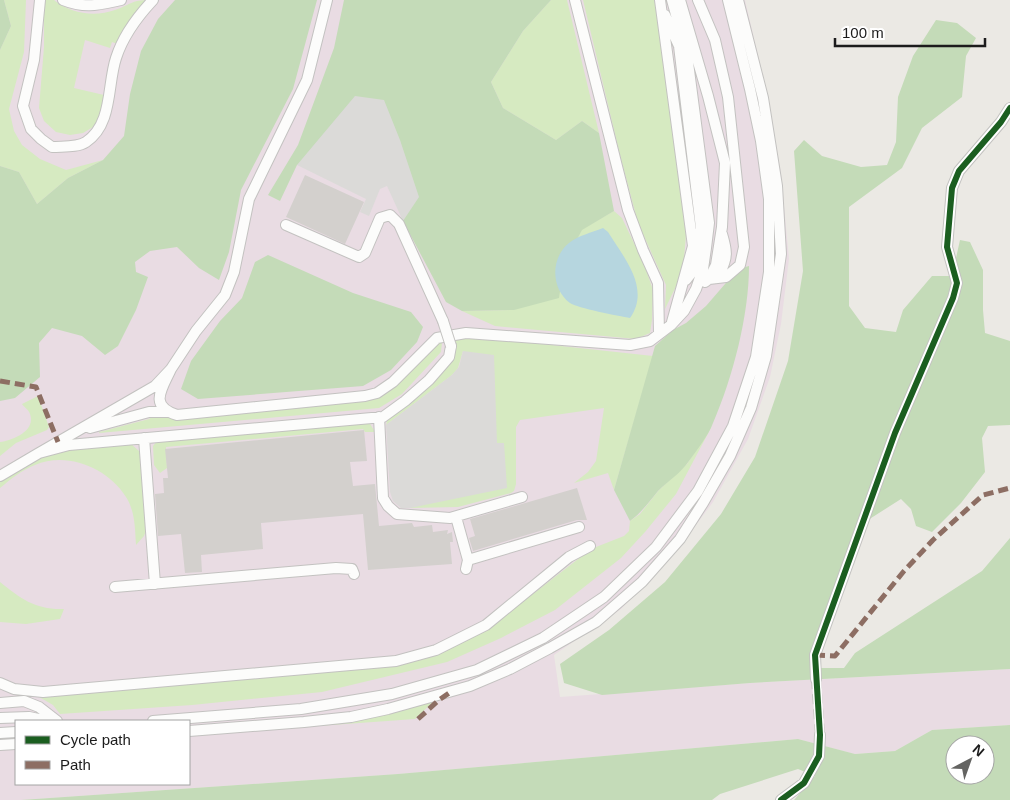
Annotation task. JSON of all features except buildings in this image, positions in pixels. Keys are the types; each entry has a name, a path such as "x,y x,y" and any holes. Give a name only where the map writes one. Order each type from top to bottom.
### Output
{"street":[{"path":"40,0 34,60 23,106 31,129 52,147 85,143 102,126 116,58 123,41 137,18 153,0"},
{"path":"63,0 76,5 93,6 122,0"},
{"path":"167,412 161,406 159,396 171,369 196,331 225,295 234,272 249,200 307,80 327,0"},
{"path":"575,0 628,210 642,250 658,283 660,334"},
{"path":"76,432 149,412 178,414 365,396 377,393 393,382 436,338 466,333 630,346 650,341 660,334 684,311 696,289 703,269 709,223 687,55 672,0"},
{"path":"680,0 725,163 721,233 716,265 709,279 696,289"},
{"path":"698,0 714,40 728,97 744,247 740,265 726,277 709,279"},
{"path":"166,720 301,709 392,694 477,670 543,638 604,597 656,547 698,491 732,426 756,357 769,272 769,199 761,142 728,0"},
{"path":"190,731 351,717 388,709 470,686 510,669 596,622 642,582 680,539 730,456 751,408 766,356 781,254 777,186 763,98 738,0"},
{"path":"661,4 667,63 693,246 671,325"},
{"path":"816,679 816,655 894,433 953,298 957,283 948,247 952,188 959,171 1001,122 1010,108"},
{"path":"39,453 68,445 379,417 405,401 429,380 449,357 451,346 443,322 399,224 390,215 380,218 365,253 360,256 286,224"},
{"path":"0,476 155,386 171,369"},
{"path":"379,417 382,498 398,514 450,518 522,497"},
{"path":"144,438 154,584"},
{"path":"456,516 467,564 579,527"},
{"path":"0,683 14,689 43,692 396,661 436,650 486,625 569,558 590,546"},
{"path":"116,588 336,568 352,569 354,574"},
{"path":"0,703 24,701 39,707 56,720"},
{"path":"0,718 30,717 44,720"},
{"path":"0,733 15,732"},
{"path":"781,800 804,783 819,756 820,735"},
{"path":"0,745 15,744"}],"shaded area":[{"path":"0,0 745,0 768,98 781,174 789,259 781,324 770,377 748,439 713,502 678,549 621,609 554,655 560,697 750,683 1010,669 1010,725 932,730 895,751 854,754 798,739 398,774 0,800"},
{"path":"355,96 384,100 400,140 419,197 403,221 387,186 380,189 369,216 360,212 366,199 297,165"},
{"path":"463,351 494,355 497,443 504,443 507,488 410,508 401,508 393,501 390,492 386,425 452,375 459,367"}],"green space":[{"path":"0,0 4,0 11,26 0,50"},
{"path":"4,0 26,0 24,52 9,109 14,131 22,145 40,159 66,170 103,160 68,178 37,204 19,172 0,166 0,50 11,26"},
{"path":"44,0 54,0 75,11 91,14 107,12 134,2 149,0 120,45 112,42 110,48 85,40 74,88 104,95 99,119 93,127 83,133 70,135 56,132 44,121 39,108 44,47"},
{"path":"175,0 317,0 293,89 241,190 229,252 219,280 199,268 177,247 150,251 135,262 136,272 148,277 136,310 118,346 105,355 82,336 52,328 39,343 40,377 15,398 0,401 0,166 19,172 37,204 68,178 103,160 124,136 130,94 141,51 158,19"},
{"path":"344,0 551,0 523,31 491,82 503,108 556,140 582,121 599,133 614,211 582,230 564,264 559,298 514,310 462,311 446,302 403,221 400,140 297,165 280,201 268,195 298,145 334,48"},
{"path":"551,0 567,0 599,133 582,121 556,140 503,108 491,82 523,31"},
{"path":"583,0 657,0 658,22 686,235 683,272 665,309 666,285 638,223"},
{"path":"936,20 957,23 976,38 966,56 962,97 922,128 902,168 849,207 849,306 865,328 896,332 903,310 932,276 952,276 960,240 970,242 983,270 985,333 1010,341 1010,425 988,426 982,438 985,472 961,503 932,532 916,526 911,509 901,499 868,520 813,651 819,668 844,668 855,653 982,571 1010,538 1010,669 750,683 602,695 564,683 560,664 609,630 665,582 721,514 755,457 788,361 803,271 794,151 804,140 822,156 861,167 887,165 896,142 898,97 913,56"},
{"path":"614,211 622,218 644,264 653,290 650,333 636,339 495,326 462,311 514,310 564,264 582,229"},
{"path":"268,255 353,293 411,312 423,327 417,342 391,370 363,386 198,399 181,389 191,361 220,321 242,298 255,262"},
{"path":"749,266 743,325 727,386 711,428 686,465 630,521 614,490 655,346 706,306 738,269"},
{"path":"470,336 653,356 614,490 608,473 574,483 588,472 596,461 604,408 520,420 516,427 516,484 514,491 511,493 458,507 409,508 497,443 463,351 458,368 452,375 386,425 388,417 447,367 453,358 454,340"},
{"path":"442,342 441,352 402,394 379,408 99,433 149,419 157,413 368,400 435,344"},
{"path":"38,396 49,427 47,430 16,443 0,456 0,442 17,437 27,430 30,425 29,411 22,404"},
{"path":"369,422 375,432 365,432 363,429 166,447 167,468 160,473 154,465 153,446 158,440"},
{"path":"713,424 676,494 621,558 555,610 501,638 447,662 322,692 192,705 60,714 53,705 34,694 395,665 489,628 591,549 624,536 629,531 630,521 640,514 659,490 687,464"},
{"path":"130,443 139,451 143,459 149,522 144,536 136,545 135,526 129,502 118,487 98,470 73,461 47,461 26,469 0,488 0,481 35,459 70,448"},
{"path":"0,582 29,602 45,608 64,609 60,619 26,624 0,622"},
{"path":"435,700 415,719 304,727"},
{"path":"1010,725 1010,800 794,800 815,776 798,769 720,794 712,800 21,800 398,774 798,739 855,754 895,751 932,730"}],"water":[{"path":"603,228 608,232 628,263 636,284 638,296 636,307 630,318 574,305 564,297 556,282 556,265 563,249 577,238"}],"tunnel":[{"path":"816,679 820,735"}],"marked path":[{"path":"0,381 36,387 58,442"},
{"path":"815,655 835,656 904,571 933,540 983,495 1010,488"},
{"path":"418,719 452,691"}],"cycle path":[{"path":"781,800 804,783 819,756 820,735 815,655 895,433 953,298 957,283 947,247 952,188 959,171 1001,122 1010,108"}]}
